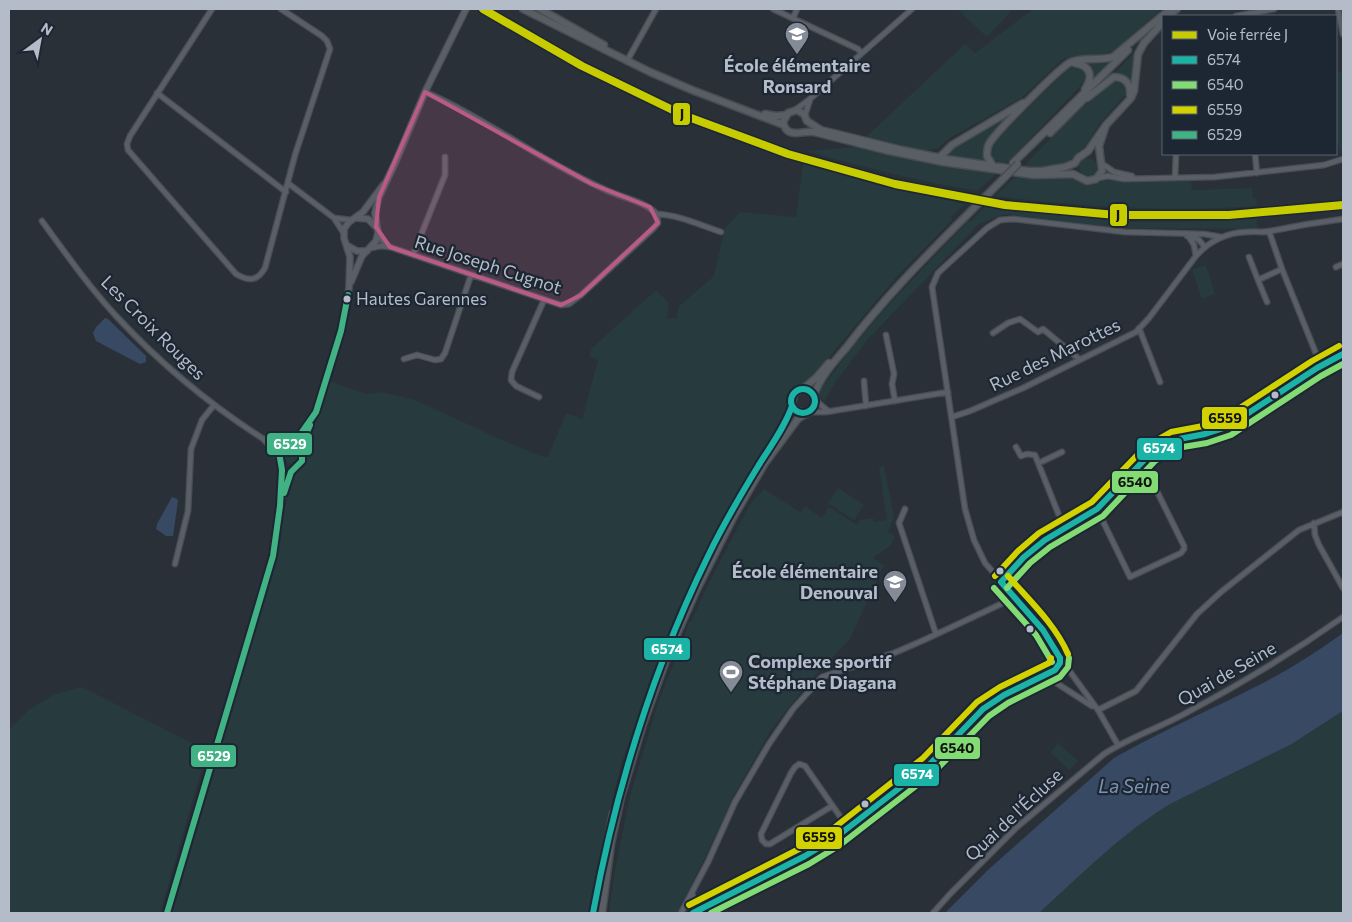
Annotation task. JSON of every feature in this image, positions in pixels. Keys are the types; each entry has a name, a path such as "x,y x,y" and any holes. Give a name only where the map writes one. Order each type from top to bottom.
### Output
{"main road":[{"path":"523,9 692,90 784,126 792,134 798,134 803,130 806,118"},
{"path":"540,9 628,59 743,106 770,115 786,115 795,110 799,111 819,129 829,132 939,158 1042,171 1065,167 1075,163 1106,125 1128,102 1134,91 1138,54 1144,43 1162,21"},
{"path":"993,166 987,156 990,143 1062,68 1070,62 1113,57 1162,20"},
{"path":"593,913 607,837 621,781 638,726 665,652 710,553 737,502 787,420 794,394 803,389 823,370 887,291 1162,21"},
{"path":"1061,116 1162,21"},
{"path":"1016,163 1086,88 1090,71 1085,66 1070,62"},
{"path":"1076,107 1114,77 1124,79 1129,84 1131,92 1128,102"},
{"path":"939,158 952,145 1033,97"},
{"path":"784,126 786,115"},
{"path":"803,130 951,164 1034,175 1062,173 1077,175 1086,181 1098,178 1102,171 1100,144 1106,125"},
{"path":"1084,154 1094,155 1101,161"},
{"path":"1075,163 1077,175"},
{"path":"602,913 621,797 643,724 669,652 707,567 751,486 773,451 799,417 814,408 821,380 869,319 959,219"},
{"path":"803,389 810,391 815,398"},
{"path":"792,406 797,412 807,412"}],"street":[{"path":"212,9 130,136 127,144 128,150 236,274 250,280 256,278 265,268 289,184 295,155 330,49 327,41 322,36 281,9"},
{"path":"349,288 358,265 376,241 375,210 384,184 396,161 425,92 466,9"},
{"path":"628,59 656,9"},
{"path":"773,9 858,49 861,53"},
{"path":"793,18 797,9"},
{"path":"795,110 912,9"},
{"path":"1241,15 1274,9"},
{"path":"1338,9 1343,34"},
{"path":"425,92 448,101 592,184 650,207 657,214 688,220 721,232"},
{"path":"158,93 286,192"},
{"path":"806,118 810,99"},
{"path":"1174,177 1176,155"},
{"path":"1255,155 1257,173"},
{"path":"413,255 445,175 445,157"},
{"path":"1098,178 1108,176 1124,179 1141,177 1214,177 1324,165 1343,159"},
{"path":"1101,161 1114,172 1141,177"},
{"path":"280,506 289,476 301,462 302,444 316,412 341,331 349,288 351,259 343,234 334,218 289,184"},
{"path":"343,234 345,227 363,212 384,184"},
{"name":"Rue Joseph Cugnot","path":"369,249 381,246 390,247 562,305 569,304 575,300 653,229 658,223 657,214"},
{"path":"334,218 368,219 377,230"},
{"path":"1118,744 1096,708 1043,632 985,563 969,526 932,287 933,283 938,273 995,222 1013,219 1110,230 1204,234 1221,238 1246,232 1269,232 1282,228 1343,219"},
{"name":"Les Croix Rouges","path":"42,221 118,318 153,353 214,405 262,438 280,461"},
{"name":"Rue Joseph Cugnot","path":"377,230 382,240 390,247"},
{"path":"1269,232 1321,366"},
{"path":"1183,234 1198,238 1207,245"},
{"path":"1204,234 1207,245"},
{"path":"1189,237 1194,245 1196,256"},
{"name":"Rue des Marottes","path":"952,417 1014,392 1130,335 1150,318 1196,256 1207,245 1221,238"},
{"path":"347,245 355,251 369,249"},
{"path":"1249,257 1267,302"},
{"path":"1336,267 1343,264"},
{"path":"1258,280 1282,269"},
{"path":"404,359 417,355 435,360 441,359 445,353 471,275"},
{"path":"539,397 516,386 511,380 512,372 544,300"},
{"path":"993,333 1008,323 1020,319 1038,332 1043,329 1080,359"},
{"path":"1139,328 1160,382"},
{"path":"886,335 894,374 892,384 895,401"},
{"path":"1001,582 1024,557 1045,540 1097,509 1142,460 1156,450 1174,440 1206,434 1227,427 1321,366 1343,354"},
{"path":"864,381 866,406"},
{"path":"807,412 830,412 948,392"},
{"path":"815,398 824,409 830,412"},
{"path":"175,564 188,511 191,449 202,420 214,405"},
{"path":"167,913 273,556 280,506 282,472 280,450 297,439 316,412"},
{"name":"Les Croix Rouges","path":"262,438 287,445"},
{"path":"287,445 298,447 302,453"},
{"path":"1016,447 1022,456 1027,454 1035,455 1064,528"},
{"path":"1039,463 1062,452"},
{"path":"1097,509 1130,577 1173,557 1184,549 1142,460"},
{"path":"280,461 287,468 295,468"},
{"path":"905,509 900,523 936,634"},
{"path":"1096,708 1136,691 1200,610 1299,530 1343,512"},
{"path":"1314,523 1319,545 1343,588"},
{"path":"681,913 708,862 735,802 769,744 800,700 825,675 894,653 1001,604 1012,594"},
{"name":"Quai de Seine","path":"1118,744 1168,723 1241,684 1343,618"},
{"path":"693,913 805,856 848,828 929,765 983,709 1004,695 1055,670 1059,665 1060,658"},
{"path":"1059,665 1068,667"},
{"path":"1046,675 1047,678 1096,708"},
{"name":"Quai de l'Écluse","path":"933,913 1017,828 1088,766 1118,744"},
{"path":"832,806 770,844 766,844 762,840 761,834 792,773 797,765 801,764 805,766 848,828"},
{"path":"692,893 694,902 704,907"}],"highlighted area":[{"path":"425,92 592,184 650,207 658,223 581,295 561,305 390,247 376,227 379,197"}],"green space":[{"path":"957,9 1013,9 987,37"},
{"path":"1033,9 1162,9 1115,50 1109,53 1063,59 1021,98 948,139 939,148 925,151 866,137 965,44 975,53"},
{"path":"1136,51 1131,82 1125,76 1113,75"},
{"path":"1113,59 1092,79 1090,68 1083,62"},
{"path":"1078,67 1085,73 1084,82 1010,160 1004,164 994,160 990,151 992,144 1068,69"},
{"path":"1343,71 1343,154 1341,154 1337,140 1337,72"},
{"path":"1115,82 1123,86 1125,95 1100,123 1087,145 1072,160 1048,167 1024,166 1066,122 1110,84"},
{"path":"1014,110 985,144 984,156 989,165 944,157 948,151"},
{"path":"856,147 943,166 996,174 978,191 892,174 807,151"},
{"path":"1084,158 1092,158 1097,163 1095,174 1084,176 1079,171 1079,163"},
{"path":"803,164 884,187 965,204 951,217 952,220 898,275 807,383 791,395 786,414 714,535 673,623 621,765 603,839 589,913 167,913 273,556 292,479 306,463 307,443 318,417 326,380 366,394 382,392 415,400 502,440 548,457 566,413 582,420 598,360 589,356 592,348 656,290 669,303 667,318 676,319 679,306 714,276 725,228 740,212 796,217"},
{"path":"1016,176 1038,179 1069,178 1089,186 1107,179 1134,182 1191,181 1192,190 1252,188 1253,198 1256,198 1257,206 1191,209 1126,207 996,196"},
{"path":"986,206 1128,222 1257,219 1257,229 1117,228 1005,214 979,224 869,338 836,381 824,402 820,395 822,388 854,345 893,300 968,221 970,222"},
{"path":"1206,265 1215,294 1202,299 1192,270"},
{"path":"291,450 296,452 298,457 296,462 291,464 286,462 284,457 286,452"},
{"name":"Complexe sportif Stéphane Diagana","path":"884,466 894,517 888,532 895,536 890,546 873,558 884,565 850,639 808,683 771,730 733,797 677,913 609,913 615,869 630,796 658,703 689,621 691,622 750,504 764,489 800,512 805,506 822,518 829,507 857,525 860,520 873,518 874,522 887,520 879,467"},
{"path":"838,488 864,505 854,520 828,503"},
{"path":"82,687 207,751 160,913 9,913 9,730 30,709 55,694"},
{"path":"1343,711 1343,913 1039,913 1119,841 1154,814 1172,803 1290,745"},
{"path":"1058,743 1078,761 1069,770 1050,752"}],"water":[{"path":"105,318 146,356 146,362 140,364 96,341 93,333"},
{"path":"172,497 178,501 173,536 166,536 156,529"},
{"name":"La Seine","path":"1343,633 1343,711 1290,745 1172,803 1154,814 1119,841 1039,913 945,913 988,870 1114,758 1275,677"}],"rail line":[{"name":"J","path":"483,9 582,66 683,115 788,154 895,184 1005,205 1116,215 1229,215 1343,205"}],"transit line":[{"name":"6529","path":"167,913 273,556 280,506 282,470 279,452 284,446 295,442 316,412 341,331 348,295"},
{"name":"6559","path":"995,576 1018,551 1039,533 1092,502 1145,447 1171,432 1203,426 1223,419 1312,361 1339,346"},
{"name":"6574","path":"1001,582 1024,557 1045,540 1097,509 1150,454 1174,440 1205,434 1227,427 1317,368 1343,354"},
{"name":"6540","path":"1007,588 1030,563 1050,547 1103,516 1155,461 1177,448 1207,443 1231,435 1321,376 1343,364"},
{"name":"6574","path":"803,389 812,392 815,401 812,410 803,413 794,410 791,401 794,392 803,389"},
{"name":"6574","path":"593,913 602,866 625,775 670,641 714,543 744,489 781,430 792,406"},
{"name":"6529","path":"284,493 291,472 302,461 302,444 310,425"},
{"name":"6559","path":"1008,576 1049,622 1068,654"},
{"name":"6574","path":"1001,582 1043,630 1060,658"},
{"name":"6540","path":"994,588 1036,635 1052,662"},
{"name":"6559","path":"689,905 801,848 830,831 923,758 977,702 1000,687 1049,663 1051,658"},
{"name":"6574","path":"693,913 805,856 835,838 929,765 983,709 1004,695 1055,670 1060,663 1060,658"},
{"name":"6540","path":"711,913 809,864 840,845 934,772 989,716 1008,703 1060,677 1068,667 1069,658"}],"place":[{"name":"École élémentaire Ronsard","path":"797,55"},
{"name":"Hautes Garennes","path":"347,299"},
{"name":"École élémentaire Denouval","path":"895,603"},
{"name":"Complexe sportif Stéphane Diagana","path":"731,693"}]}
